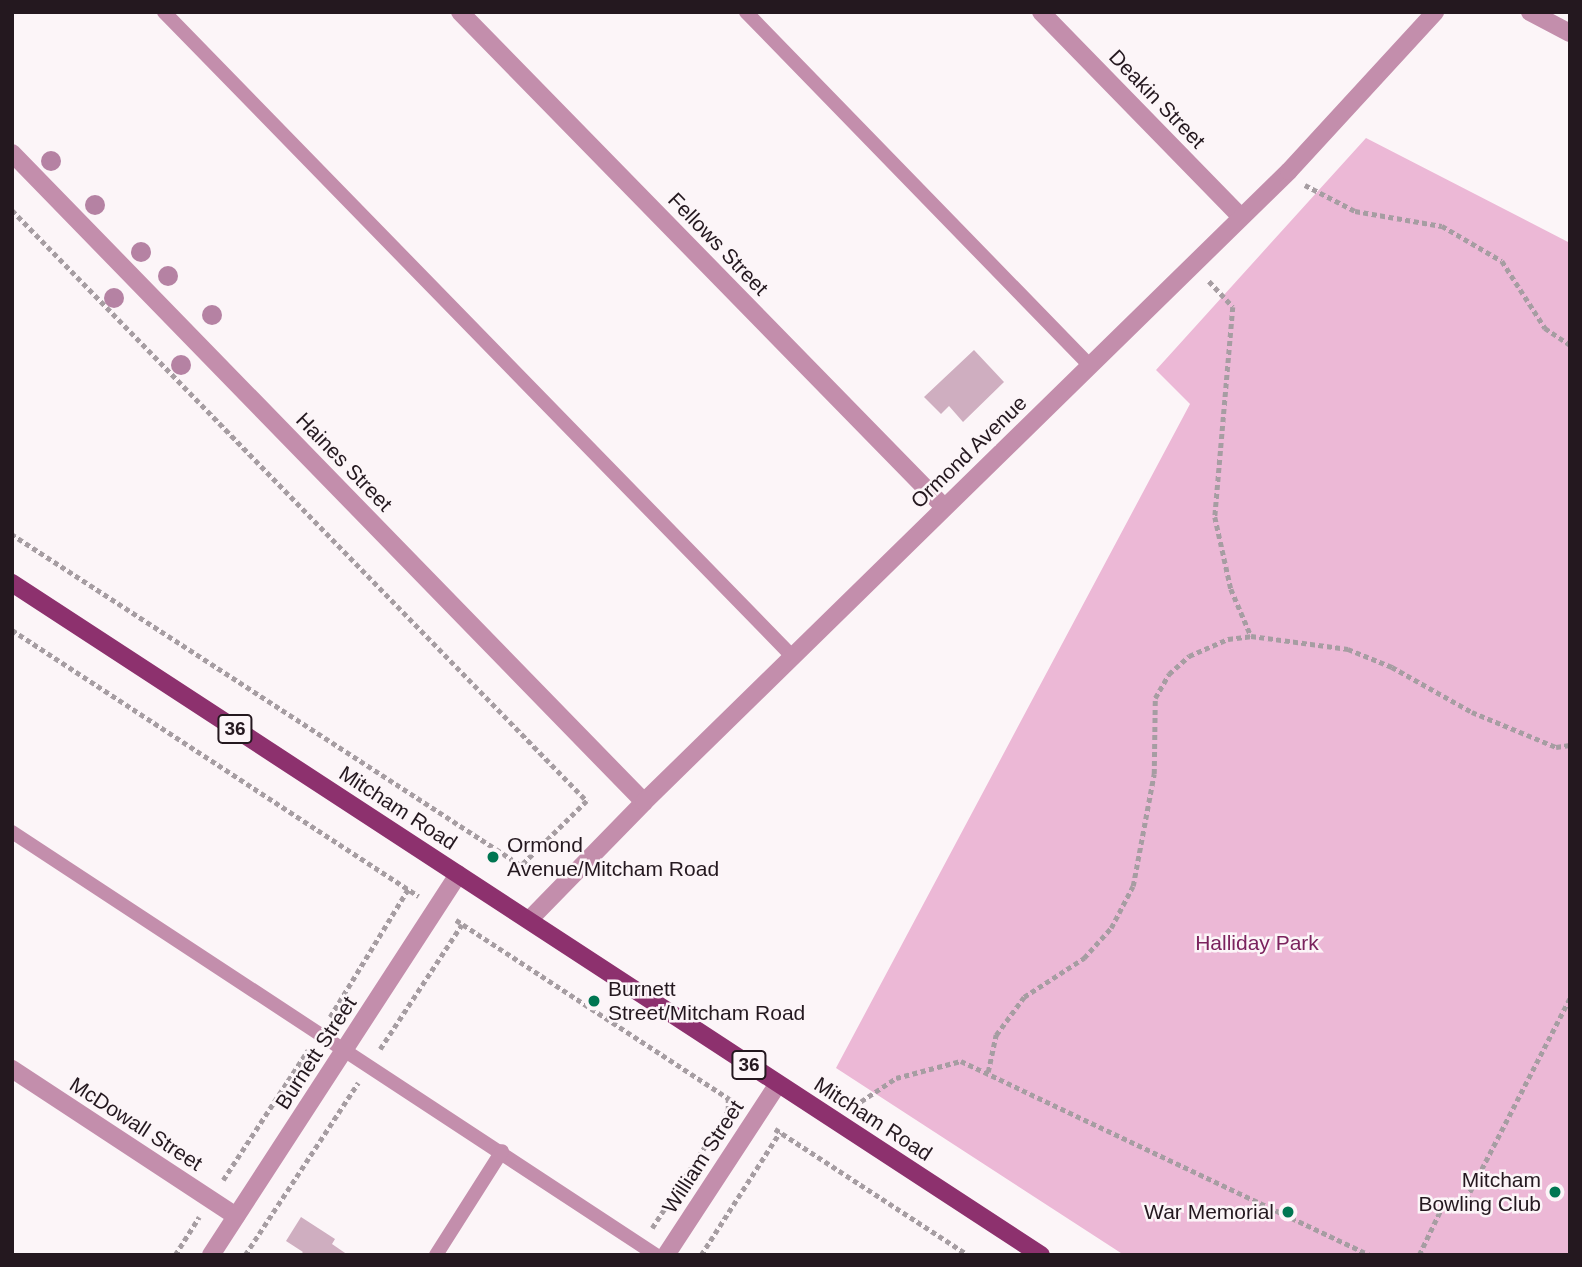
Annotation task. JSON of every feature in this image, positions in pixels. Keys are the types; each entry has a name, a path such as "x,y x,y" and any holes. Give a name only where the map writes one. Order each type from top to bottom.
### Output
{"main road":[{"name":"Mitcham Road","path":"12,583 1041,1255"}],"street":[{"name":"Fellows Street","path":"460,12 944,507"},
{"name":"Deakin Street","path":"1041,12 1241,218"},
{"name":"Ormond Avenue","path":"530,919 644,802 1289,172 1435,12"},
{"path":"1530,12 1570,33"},
{"name":"Haines Street","path":"12,153 644,802"},
{"name":"Burnett Street","path":"211,1255 457,874"},
{"name":"McDowall Street","path":"12,1069 236,1216"},
{"name":"William Street","path":"666,1255 778,1084"}],"lane":[{"path":"164,12 794,658"},
{"path":"746,12 1090,366"},
{"path":"12,832 502,1151 656,1255"},
{"path":"436,1255 502,1151"}],"path":[{"path":"1314,193 1355,211 1442,226 1502,261 1545,328 1570,345"},
{"path":"12,210 587,801 521,866 12,535"},
{"path":"1221,293 1233,307 1233,328 1215,517 1231,589 1251,636"},
{"path":"12,630 968,1255"},
{"path":"988,1072 996,1035 1024,997 1084,958 1111,928 1133,886 1154,774 1155,698 1162,686 1189,656 1228,639 1251,636 1348,649 1392,667 1472,712 1556,747 1570,745"},
{"path":"175,1255 319,1033 408,889"},
{"path":"244,1255 462,924"},
{"path":"1419,1255 1446,1199 1462,1207 1570,998"},
{"path":"832,1120 896,1078 961,1061 1369,1255"},
{"path":"641,1245 728,1111 728,1097"},
{"path":"701,1255 780,1132"}],"green space":[{"name":"Halliday Park","path":"1366,138 1570,243 1570,1255 1124,1255 836,1068 1190,404 1156,370"}],"building":[{"path":"974,350 1004,382 963,422 949,406 941,414 924,397"},
{"path":"301,1217 335,1239 332,1244 348,1255 300,1255 303,1252 286,1241"}],"place":[{"name":"Ormond Avenue/Mitcham Road","path":"493,857"},
{"name":"Burnett Street/Mitcham Road","path":"594,1001"},
{"name":"Mitcham Bowling Club","path":"1555,1192"},
{"name":"War Memorial","path":"1288,1212"}]}
